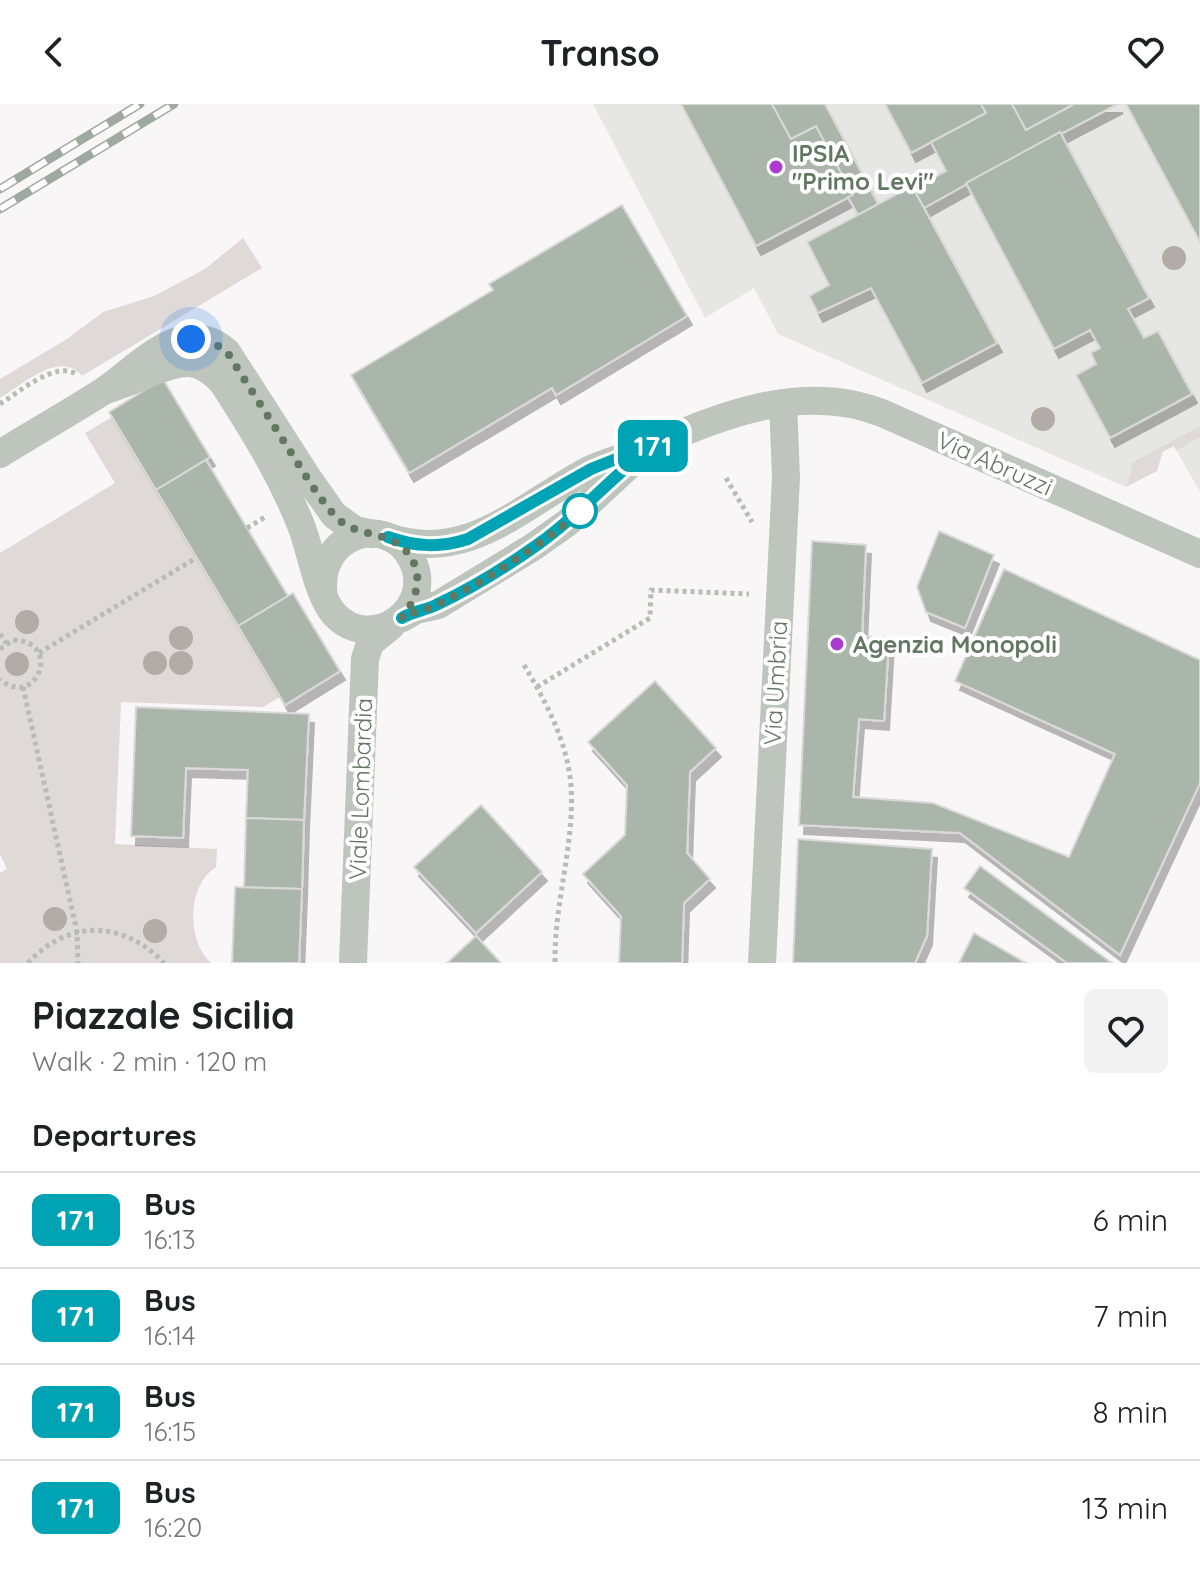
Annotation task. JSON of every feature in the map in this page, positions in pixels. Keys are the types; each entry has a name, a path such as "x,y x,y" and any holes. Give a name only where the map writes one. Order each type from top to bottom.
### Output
{"street":[{"path":"0,454 106,390 140,361 157,351 191,339 211,341 227,352 334,515 355,530 381,536 428,546 468,539 591,469 661,441"},
{"path":"106,390 175,363 195,363 216,375 281,478 331,612 343,623 358,629 375,630 416,610 438,605 533,547 567,523 627,465 661,441"},
{"name":"Via Abruzzi","path":"661,441 723,416 783,403 829,400 868,407 1200,554"},
{"name":"Via Umbria","path":"762,963 786,477 783,403"},
{"path":"324,597 323,572 333,550 359,535 381,536"},
{"name":"Viale Lombardia","path":"353,963 365,659 370,643 396,622 416,596 418,583 410,556 400,545 381,536"}],"path":[{"path":"39,653 196,558"},
{"path":"537,687 650,618 651,590 754,595"},
{"path":"0,634 6,643"},
{"path":"0,649 13,640 28,642 39,653 41,668 34,681 23,687 11,686 0,679"},
{"path":"524,665 559,733 570,782 571,808 557,916 555,963"},
{"path":"23,687 77,932 78,963"},
{"path":"28,963 51,943 77,932 105,931 132,938 164,963"}],"shaded area":[{"path":"593,104 1200,104 1200,492 1174,446 1132,469 1126,487 778,334 754,288 705,318"},
{"path":"243,238 262,268 82,376 63,366 52,368 0,398 0,379 67,339 103,312 154,296 205,269"},
{"path":"112,417 280,697 263,707 121,702 115,844 217,849 216,867 199,886 193,914 197,941 211,963 0,963 0,873 7,869 0,854 0,553 115,483 85,433"},
{"path":"1200,426 1200,437 1177,450 1174,446 1163,451 1157,471 1126,487 1132,469 1130,464"}],"building":[{"name":"IPSIA \"Primo Levi\"","path":"681,104 772,104 791,139 816,126 853,195 756,246"},
{"path":"772,104 825,104 878,204 858,215 848,197 853,195 816,126 791,139"},
{"path":"885,104 981,104 986,113 911,153"},
{"path":"981,104 1012,104 1026,130 1074,104 1118,104 1060,132 924,208 913,188 946,171 931,142 986,113"},
{"path":"1012,104 1074,104 1026,130"},
{"path":"1126,104 1200,104 1200,242"},
{"path":"1060,132 1149,298 1128,309 1144,338 1158,331 1192,394 1110,438 1076,375 1096,364 1091,353 1100,348 1090,330 1054,349 966,183"},
{"path":"912,186 997,343 922,383 871,288 818,313 809,296 829,285 807,242"},
{"path":"622,205 687,316 556,395 552,388 409,473 351,375 493,290 489,284"},
{"path":"163,379 210,457 156,490 109,412"},
{"path":"206,460 288,596 238,626 156,490"},
{"path":"939,531 994,555 965,628 926,612 917,587"},
{"path":"812,541 866,545 862,636 889,638 884,721 859,719 853,797 933,803 1069,857 1115,754 955,681 1004,569 1200,660 1200,783 1120,955 960,833 799,825"},
{"path":"293,593 340,671 285,705 238,626"},
{"path":"655,681 716,748 690,772 687,853 710,879 684,903 682,963 619,963 621,916 583,874 625,835 627,785 588,742"},
{"path":"136,707 309,714 304,820 246,818 248,770 186,768 183,838 131,836"},
{"path":"481,805 542,872 476,933 414,867"},
{"path":"246,818 304,820 302,889 244,887"},
{"path":"798,839 932,849 927,936 915,963 793,963"},
{"path":"980,866 1112,963 1067,963 964,888"},
{"path":"235,887 302,889 299,963 232,963"},
{"path":"974,933 1026,963 959,963"},
{"path":"476,936 501,963 447,963"}],"railway":[{"path":"0,189 140,104"},
{"path":"0,209 174,104"}],"bus line":[{"name":"171","path":"388,537 418,546 438,546 468,539 591,469 661,441 627,465 567,523 533,547 438,605 416,610 402,618"}],"place":[{"name":"IPSIA \"Primo Levi\"","path":"776,167"},
{"name":"Agenzia Monopoli","path":"837,644"}],"route":[{"path":"191,339 211,341 227,352 334,515 355,530 388,537 410,556 418,583 416,596 402,618 416,610 438,605 533,547 582,509 580,511"}]}
